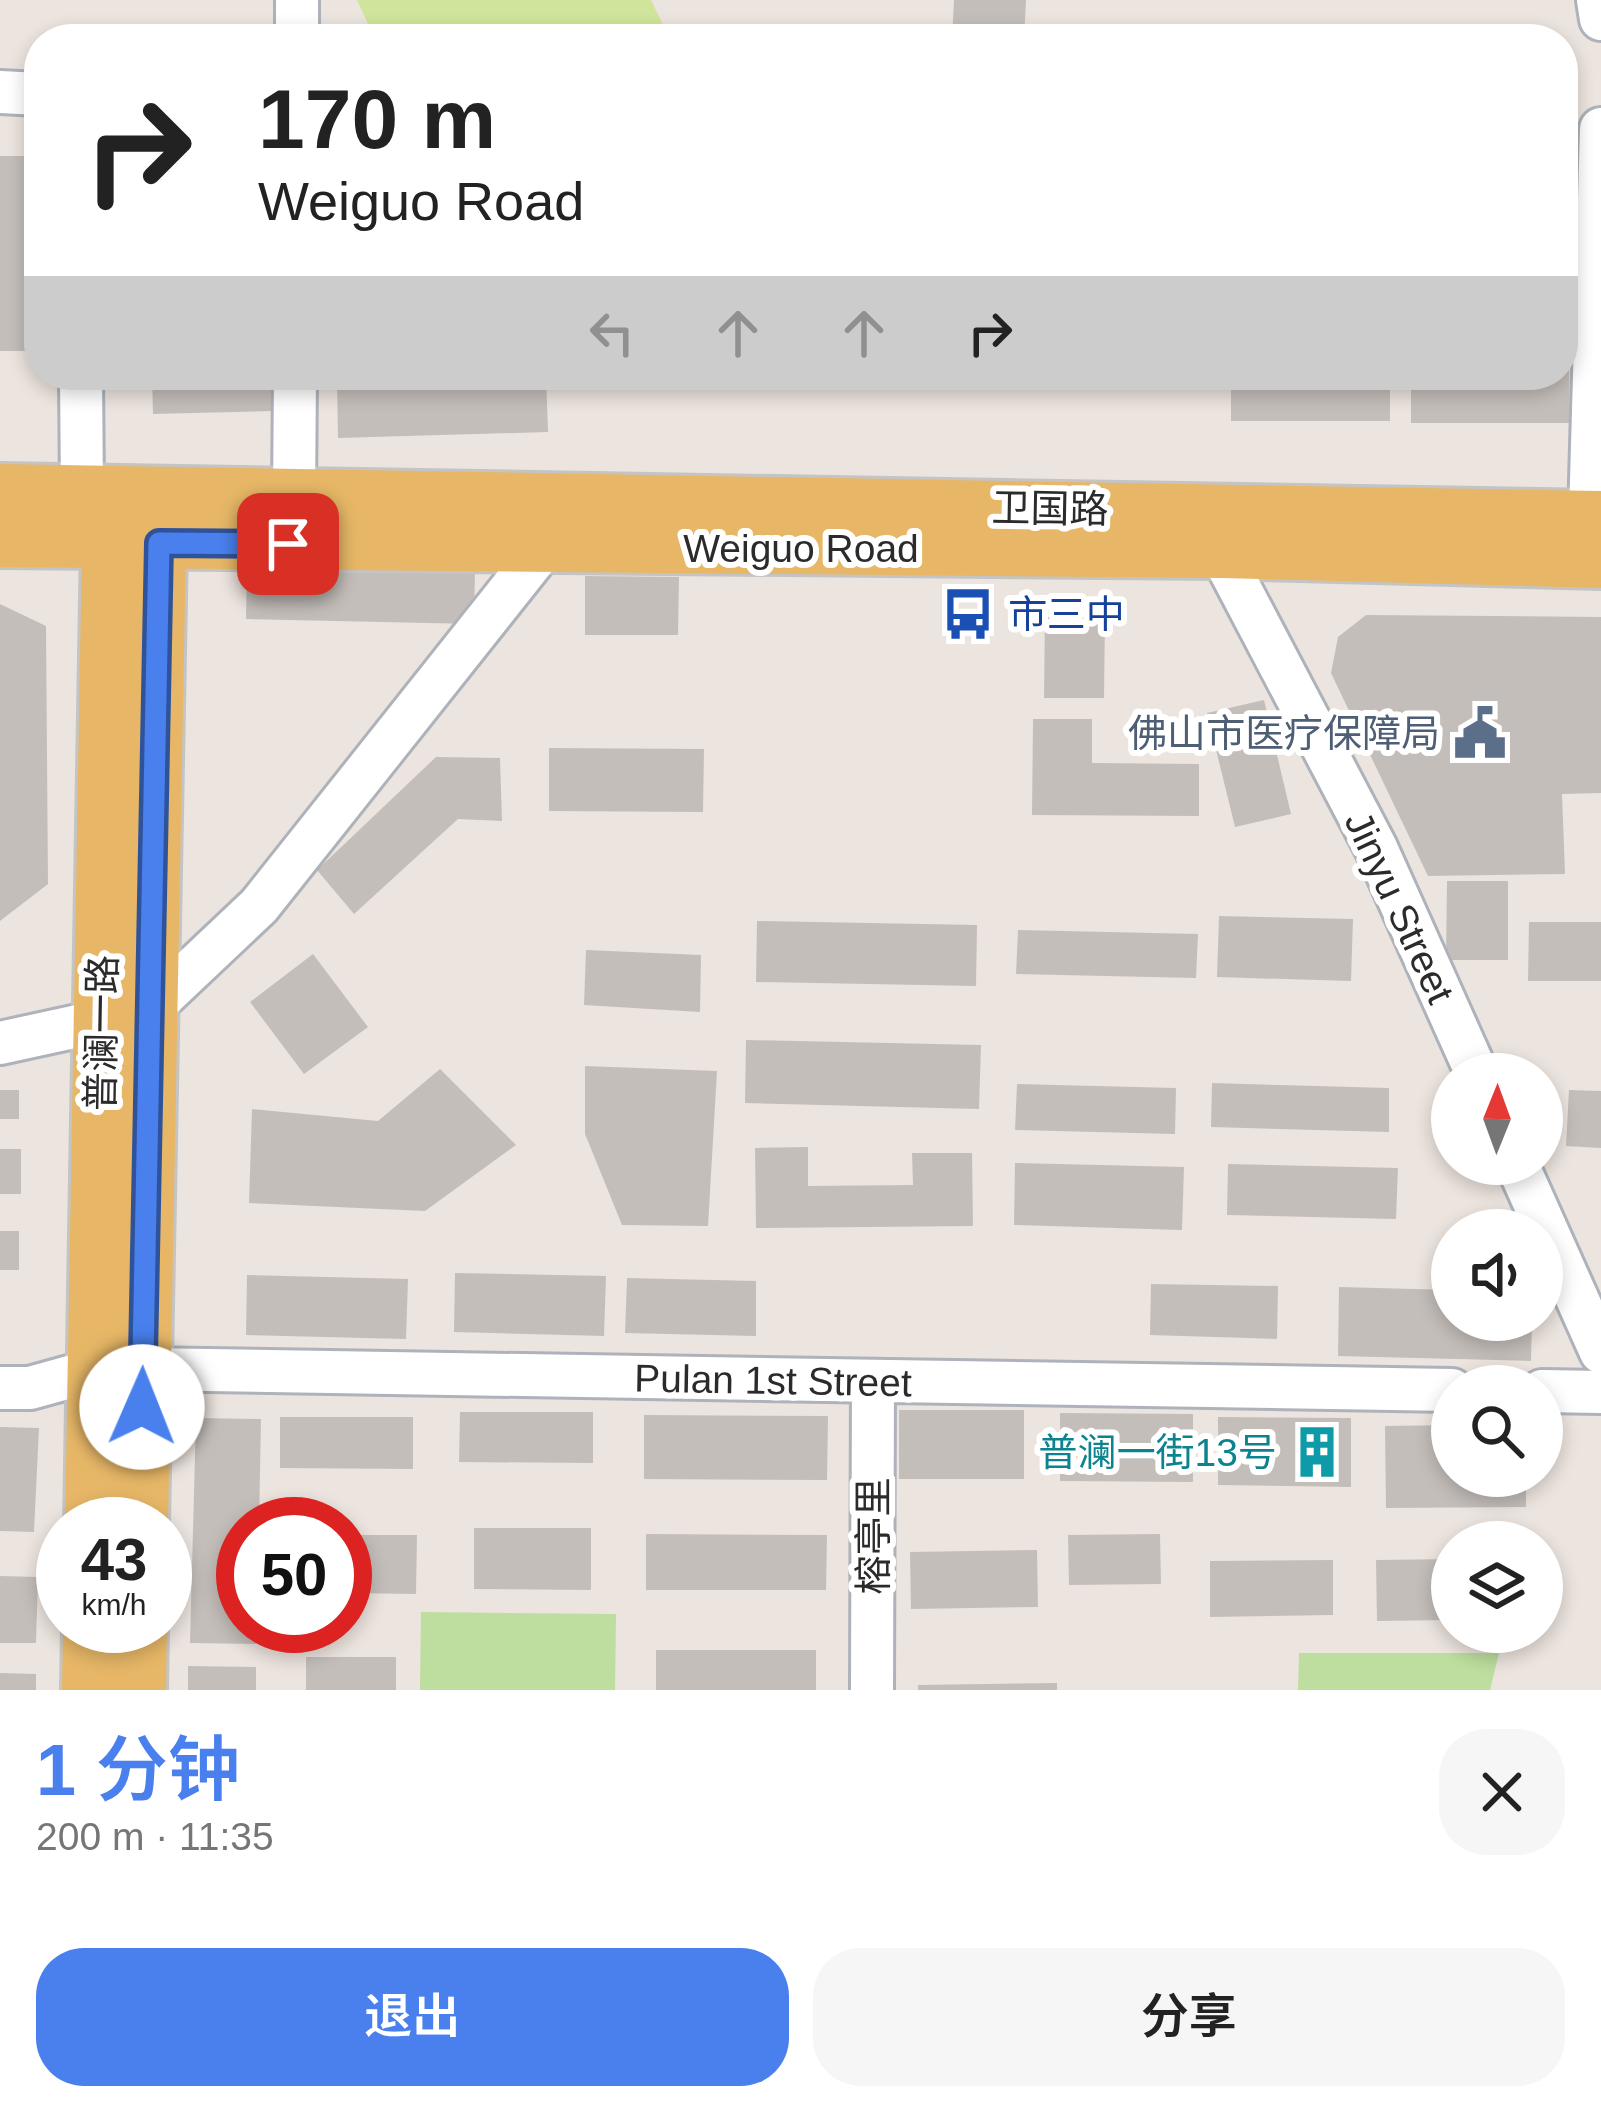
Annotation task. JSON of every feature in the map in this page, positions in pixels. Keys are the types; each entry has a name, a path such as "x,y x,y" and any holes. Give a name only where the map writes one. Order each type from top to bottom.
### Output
{"main road":[{"name":"卫国路","path":"0,491 1597,532"},
{"path":"134,543 139,494"},
{"name":"Weiguo Road","path":"0,540 1220,550 1597,532"},
{"name":"普澜一路","path":"97,1497 119,1369 134,543"},
{"name":"普澜一路","path":"119,1369 137,1497"},
{"path":"89,1690 90,1653"},
{"path":"139,1690 140,1653"}],"street":[{"path":"1598,0 1601,19"},
{"path":"1597,532 1601,130"},
{"path":"81,390 82,493"},
{"path":"294,496 295,390"},
{"path":"0,1043 125,1015 260,906 545,546"},
{"name":"Jinyu Street","path":"1220,550 1376,848 1468,1053"},
{"path":"1526,1185 1601,1352"},
{"name":"Pulan 1st Street","path":"0,1388 30,1388 119,1369 1431,1390"},
{"name":"榕亭里","path":"872,1690 873,1382"},
{"path":"1563,1391 1601,1392"}],"green space":[{"path":"357,0 651,0 663,24 368,24"},
{"path":"421,1612 616,1614 615,1690 420,1690"},
{"path":"1299,1653 1499,1653 1490,1690 1298,1690"}],"building":[{"path":"954,0 1026,0 1025,24 953,24"},
{"path":"0,156 24,156 24,351 0,351"},
{"path":"152,390 271,390 272,411 153,414"},
{"path":"337,390 547,390 548,432 338,438"},
{"path":"1231,390 1390,390 1390,421 1231,421"},
{"path":"1411,390 1569,390 1570,423 1411,423"},
{"path":"247,563 475,568 474,624 246,619"},
{"path":"585,576 679,577 678,635 585,635"},
{"path":"0,604 46,626 48,884 0,921"},
{"path":"1045,611 1105,612 1104,698 1044,698"},
{"name":"佛山市医疗保障局","path":"1366,615 1601,617 1601,793 1562,794 1565,874 1428,876 1331,673 1338,637"},
{"path":"1264,700 1291,814 1235,827 1207,713"},
{"path":"1033,719 1092,719 1092,763 1199,764 1199,816 1032,815"},
{"path":"549,748 704,749 703,812 549,811"},
{"path":"436,757 500,758 502,821 458,819 354,914 317,870"},
{"path":"1447,881 1508,881 1508,960 1446,960"},
{"path":"1219,916 1353,919 1351,981 1217,977"},
{"path":"757,921 977,925 976,986 756,982"},
{"path":"1529,922 1601,922 1601,981 1528,981"},
{"path":"1018,930 1198,934 1196,978 1016,974"},
{"path":"586,950 701,955 700,1012 584,1005"},
{"path":"313,954 368,1027 304,1074 250,1002"},
{"path":"746,1040 981,1045 979,1109 745,1103"},
{"path":"585,1066 717,1071 708,1226 622,1225 585,1134"},
{"path":"440,1069 516,1145 425,1211 249,1203 252,1109 378,1121"},
{"path":"1212,1083 1389,1088 1389,1132 1211,1127"},
{"path":"1017,1084 1176,1088 1175,1134 1015,1130"},
{"path":"0,1090 19,1090 19,1119 0,1119"},
{"path":"1569,1090 1601,1091 1601,1148 1566,1146"},
{"path":"808,1147 808,1186 913,1185 912,1153 972,1153 973,1226 756,1228 755,1148"},
{"path":"0,1149 21,1149 21,1194 0,1194"},
{"path":"1015,1163 1184,1167 1182,1230 1014,1225"},
{"path":"1228,1164 1398,1168 1396,1219 1227,1215"},
{"path":"0,1231 19,1231 19,1270 0,1270"},
{"path":"455,1273 606,1276 604,1336 454,1332"},
{"path":"247,1275 408,1279 406,1339 246,1335"},
{"path":"627,1278 756,1281 756,1336 625,1333"},
{"path":"1151,1284 1278,1286 1277,1339 1150,1335"},
{"path":"1339,1287 1431,1289 1431,1341 1531,1341 1531,1361 1338,1356"},
{"path":"899,1410 1024,1410 1024,1479 899,1479"},
{"path":"460,1412 593,1412 593,1463 459,1462"},
{"path":"1060,1413 1193,1414 1193,1482 1060,1481"},
{"path":"644,1415 828,1416 827,1480 644,1479"},
{"path":"280,1417 413,1417 413,1469 280,1468"},
{"path":"1218,1417 1351,1418 1351,1487 1218,1485"},
{"path":"196,1418 261,1419 260,1497 216,1497 216,1643 192,1643"},
{"path":"1431,1425 1431,1497 1526,1497 1526,1507 1386,1508 1385,1426"},
{"path":"0,1427 39,1428 34,1532 0,1531"},
{"path":"474,1528 591,1528 591,1590 474,1589"},
{"path":"646,1534 827,1535 826,1590 646,1590"},
{"path":"1160,1534 1161,1584 1069,1585 1068,1535"},
{"path":"372,1535 417,1535 416,1594 372,1593"},
{"path":"1037,1550 1038,1607 911,1609 910,1552"},
{"path":"1431,1559 1431,1620 1377,1621 1376,1560"},
{"path":"1333,1560 1333,1615 1210,1617 1210,1561"},
{"path":"0,1576 36,1577 36,1643 0,1643"},
{"path":"656,1650 816,1650 816,1690 656,1690"},
{"path":"306,1657 396,1657 396,1690 306,1690"},
{"path":"188,1666 256,1667 256,1690 188,1690"},
{"path":"0,1673 36,1674 36,1690 0,1690"},
{"path":"1057,1683 1057,1690 918,1690 918,1685"}],"place":[{"name":"市三中","path":"968,614"},
{"name":"佛山市医疗保障局","path":"1480,733"},
{"name":"普澜一街13号","path":"1317,1452"}],"route":[{"path":"142,1407 159,543 288,544"}]}
